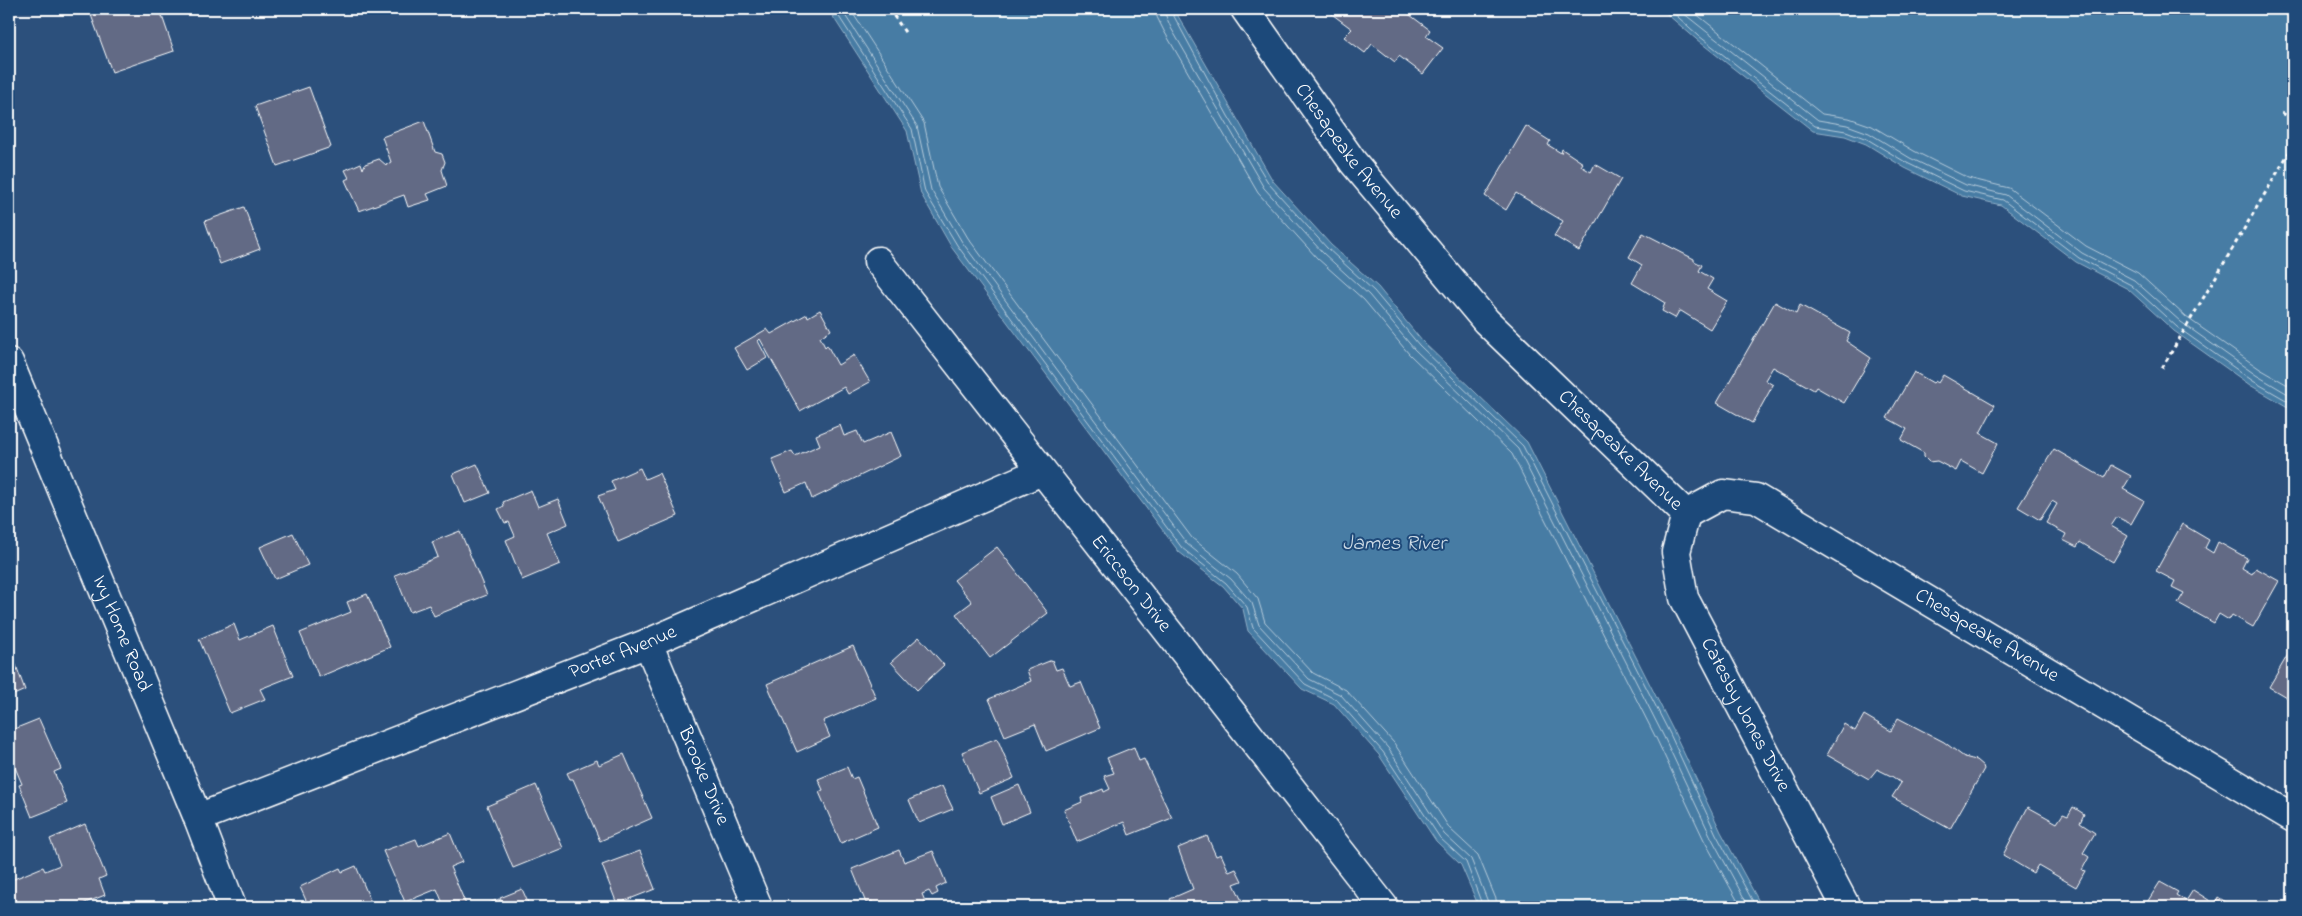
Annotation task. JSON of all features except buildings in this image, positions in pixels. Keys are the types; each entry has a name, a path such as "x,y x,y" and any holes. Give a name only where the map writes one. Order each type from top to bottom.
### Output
{"street":[{"name":"Chesapeake Avenue","path":"1245,9 1353,162 1486,321 1686,514 1723,494 1756,498 2293,818"},
{"name":"Ericcson Drive","path":"878,261 1384,907"},
{"name":"Ivy Home Road","path":"9,362 198,818 232,907"},
{"name":"Porter Avenue","path":"198,818 648,643 1042,471"},
{"name":"Catesby Jones Drive","path":"1686,514 1676,552 1684,598 1846,907"},
{"name":"Brooke Drive","path":"648,643 758,907"}],"path":[{"path":"810,13 817,9"},
{"path":"889,9 907,35"},
{"path":"2282,113 2293,119"},
{"path":"2162,368 2293,146"}],"water":[{"name":"James River","path":"828,9 1174,9 1273,181 1331,245 1378,287 1422,341 1527,442 1674,732 1721,832 1762,907 1479,907 1461,865 1436,841 1379,755 1334,704 1302,689 1248,631 1243,609 1223,586 1179,552 952,248 921,194 907,131"},
{"path":"1661,9 2293,9 2293,410 2250,385 2174,331 2128,289 2076,262 2001,205 1962,196 1905,168 1866,144 1845,136 1813,131"}]}
